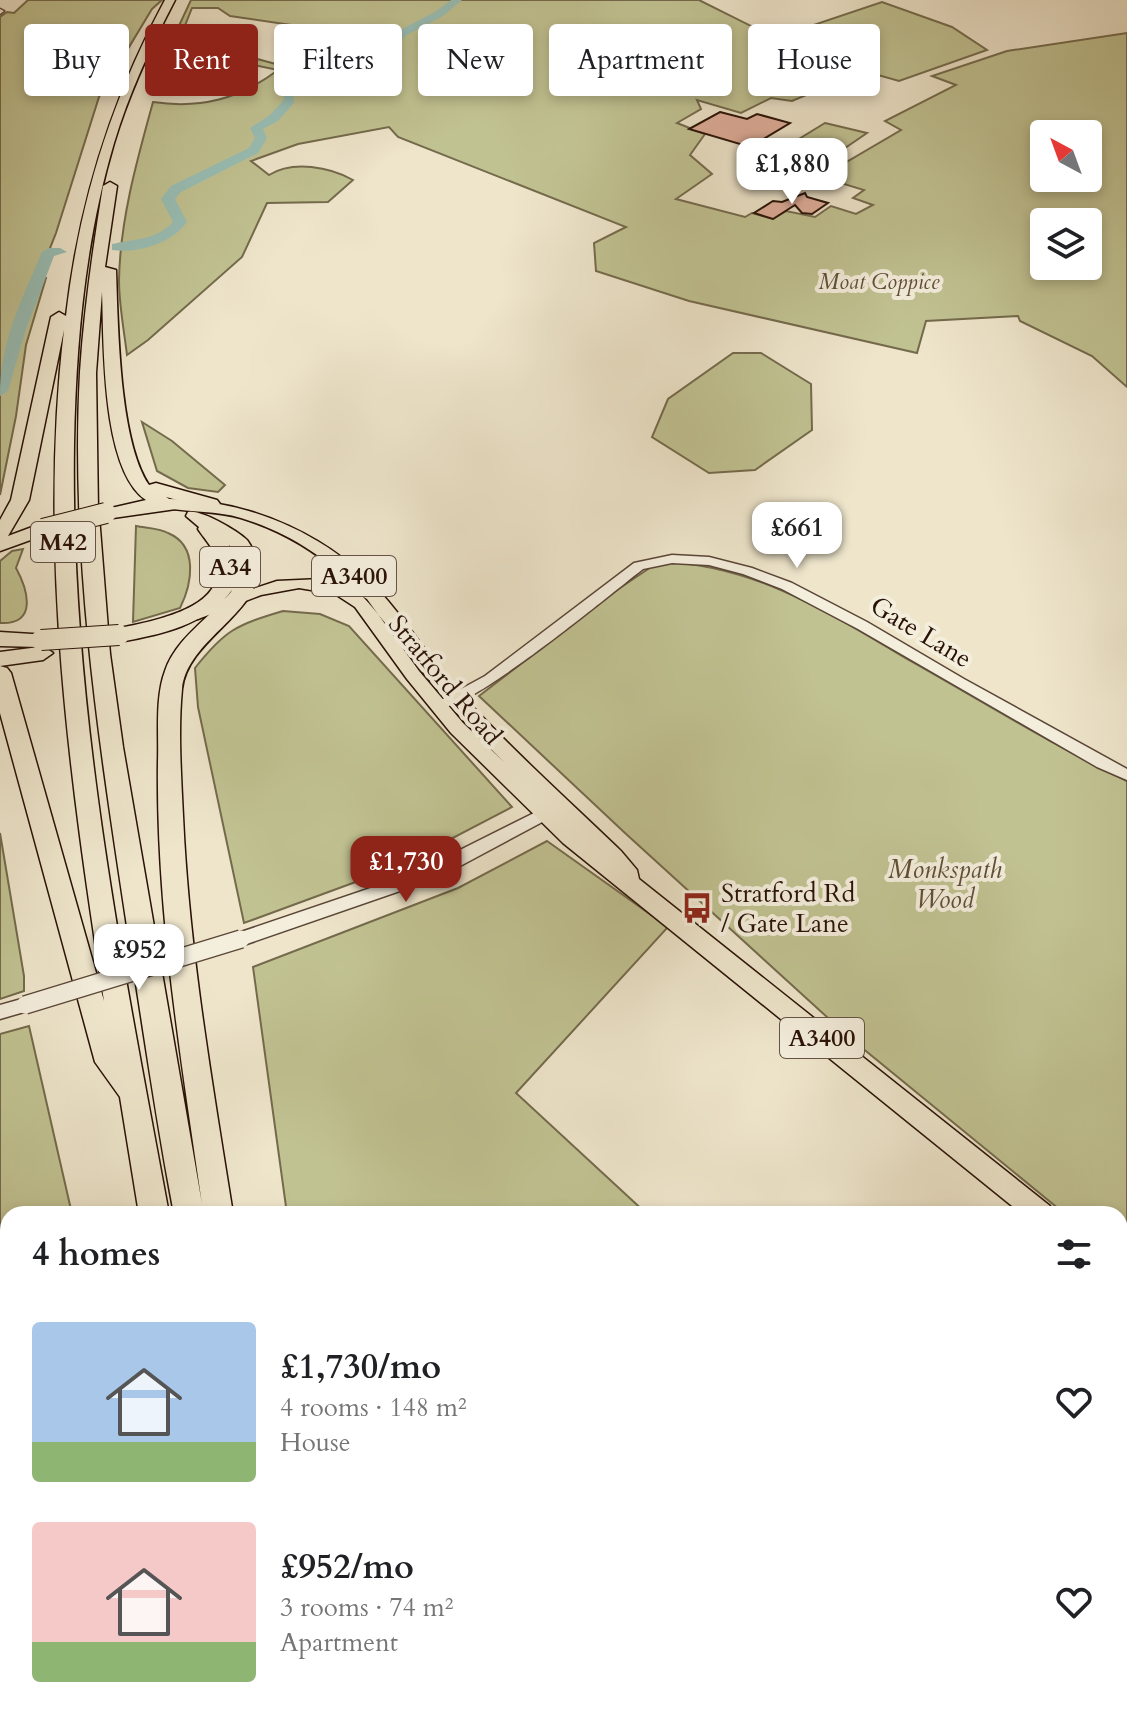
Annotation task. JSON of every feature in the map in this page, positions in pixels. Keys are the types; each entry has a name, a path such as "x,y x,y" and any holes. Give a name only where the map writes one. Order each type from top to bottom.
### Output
{"highway":[{"name":"M42","path":"153,1206 89,824 71,674 62,467 70,328 84,229 116,138 131,77 170,0"},
{"name":"M42","path":"116,138 183,0"},
{"path":"0,533 20,500 86,179 116,138"},
{"name":"M42","path":"134,473 114,372 109,310 112,181 90,322 85,456 92,558 108,743 188,1206"},
{"path":"134,473 140,487 166,503"},
{"path":"134,473 153,487 211,504"},
{"path":"0,545 43,529 106,513 166,503"},
{"name":"A34","path":"118,642 192,615 220,592 230,565 224,548 195,516 166,503"},
{"path":"195,516 230,535 245,551 248,568 237,599 190,645 173,673 169,770 182,975 217,1206"},
{"path":"0,639 42,646 165,641 220,617"},
{"path":"0,659 42,646"},
{"path":"0,673 19,750 41,817 109,1062 134,1096"},
{"path":"0,718 19,750"}],"main road":[{"name":"Stratford Road","path":"166,503 211,504 273,526 338,562 395,620 447,703"},
{"name":"Stratford Road","path":"192,615 290,583 309,583 337,589 361,603 403,663 554,809 602,865 645,895 1031,1206"},
{"path":"220,617 287,597 329,600 351,611 403,663"}],"street":[{"name":"Gate Lane","path":"447,703 490,679 639,566 658,558 680,558 769,578 827,603 926,664 1127,775"},
{"path":"0,1012 378,894 483,849 554,809"}],"green space":[{"path":"28,0 162,0 152,9 129,47 129,24 24,24 24,96 100,96 39,276 46,278 26,345 0,495 0,17 7,12 14,13"},
{"name":"Moat Coppice","path":"191,0 699,0 748,24 748,96 804,96 792,101 771,98 741,113 697,100 701,109 677,123 705,134 690,155 712,174 676,199 745,217 752,213 773,219 786,211 815,217 831,206 856,214 873,205 853,198 864,190 821,177 901,130 885,121 956,85 932,76 1007,51 1127,33 1127,387 1092,356 1020,321 1018,316 926,321 917,353 689,301 596,271 594,243 626,227 398,137 389,127 298,144 251,161 269,175 289,168 311,167 353,180 328,202 267,203 242,257 127,355 119,280 122,235 130,190 153,102 187,104 231,96 258,96 258,83 274,73 274,96 402,96 402,24 284,24 230,16 218,8 192,8 186,24 180,24"},
{"path":"882,2 952,27 987,50 899,81 880,76 880,24 817,24"},
{"path":"258,59 274,64 274,69 258,66"},
{"path":"825,123 867,133 797,181 753,167"},
{"path":"733,353 761,353 811,384 812,430 755,470 709,473 652,437 668,399"},
{"path":"142,422 172,441 225,485 218,492 188,488 157,471"},
{"path":"136,526 161,530 178,539 189,556 190,577 180,608 133,622"},
{"path":"23,549 16,568 24,586 25,612 12,622 0,623 0,561 12,551"},
{"name":"Monkspath Wood","path":"660,561 728,572 759,582 819,608 1127,781 1127,1206 1055,1206 850,1038 479,696 614,592"},
{"path":"283,611 320,614 349,626 512,807 399,866 244,923 198,707 195,668 233,630"},
{"path":"0,833 24,991 0,999"},
{"path":"547,841 668,927 516,1093 638,1206 286,1206 253,967 458,888"},
{"path":"29,1026 70,1206 0,1206 0,1034"}],"building":[{"path":"720,112 747,119 757,114 790,123 750,147 689,129"},
{"path":"805,193 807,197 828,203 812,214 802,213 795,205 773,219 754,213 773,201 782,202"}],"waterway":[{"path":"117,247 152,241 175,229 180,222 168,199 176,189 254,150 261,138 256,128 274,118 290,100 287,92 383,56 401,33 439,14 457,0"},
{"path":"0,391 17,332 49,252 60,252"}],"place":[{"name":"Stratford Rd / Gate Lane","path":"697,908"}]}
